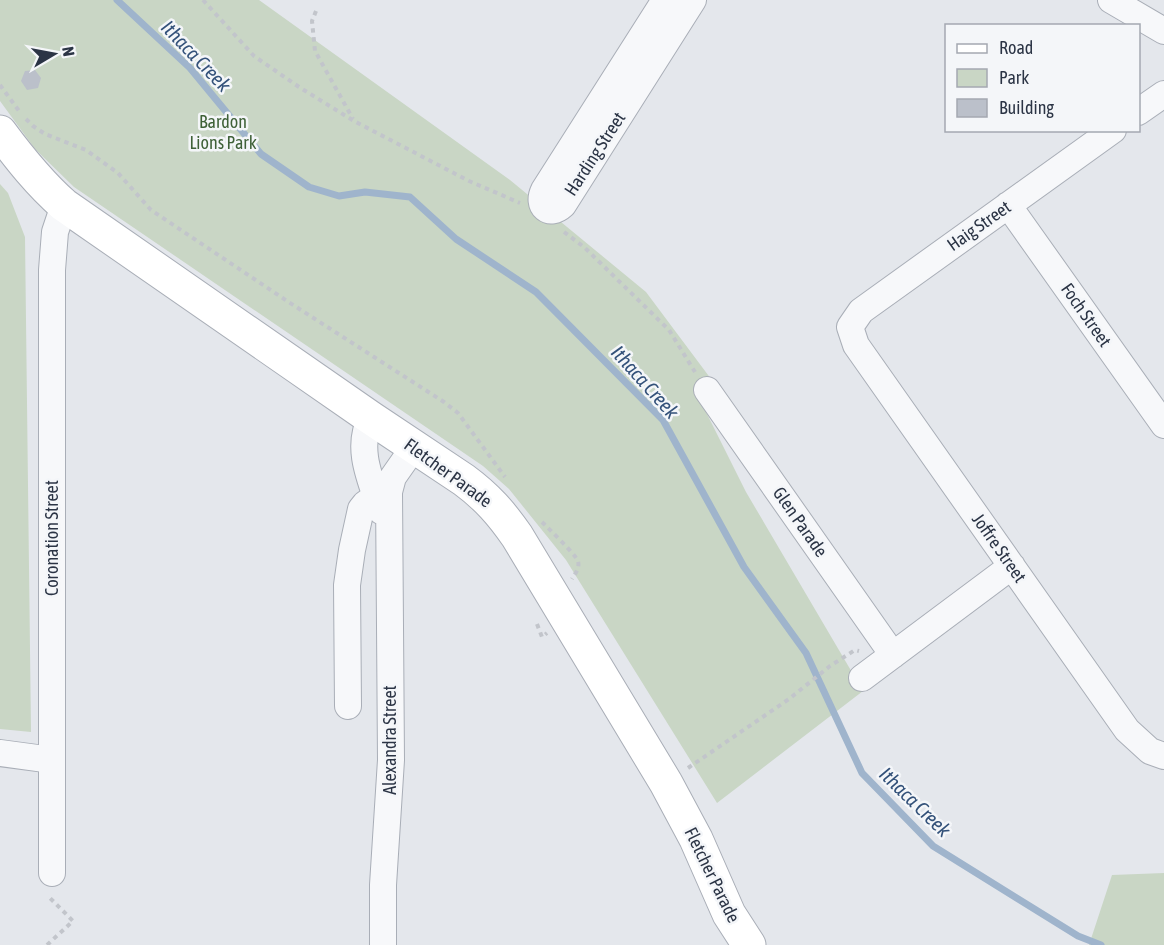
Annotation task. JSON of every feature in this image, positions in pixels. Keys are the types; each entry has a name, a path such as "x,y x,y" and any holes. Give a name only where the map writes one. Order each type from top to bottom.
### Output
{"street":[{"name":"Harding Street","path":"665,0 544,190 541,202 543,207 549,211 556,210 563,205 693,0"},
{"path":"1111,0 1164,31"},
{"path":"1140,111 1164,94"},
{"name":"Fletcher Parade","path":"0,132 25,166 64,205 471,485 494,505 517,536 675,799 729,914 749,945"},
{"name":"Haig Street","path":"850,327 861,311 1110,132"},
{"name":"Coronation Street","path":"49,883 52,760 52,270 55,234 64,205"},
{"name":"Foch Street","path":"1008,206 1164,425"},
{"name":"Joffre Street","path":"850,327 856,345 1127,730 1150,751 1164,756"},
{"name":"Glen Parade","path":"706,390 893,655"},
{"name":"Alexandra Street","path":"371,418 365,432 364,447 368,471 388,534"},
{"name":"Alexandra Street","path":"383,945 383,885 392,760 389,492 390,483 414,447"},
{"path":"348,706 348,577 361,509 376,496"},
{"path":"862,678 1012,566"},
{"path":"0,753 52,760"}],"path":[{"path":"203,0 254,56 299,87 354,121 469,181 524,205"},
{"path":"316,11 312,21 315,51 354,121"},
{"path":"0,85 18,111 33,126 45,134 86,150 118,173 152,210 287,301 444,402 458,413 511,485"},
{"path":"558,227 584,247 669,330 706,390"},
{"path":"540,521 578,561 578,568 572,579 550,591"},
{"path":"687,769 789,699 830,666"},
{"path":"47,945 74,921 49,883"}],"green space":[{"name":"Bardon Lions Park","path":"0,0 259,0 510,180 646,292 714,383 699,398 746,492 863,691 717,803 566,560 509,489 483,466 74,187 35,149 0,101"},
{"path":"0,184 8,193 25,237 31,732 0,729"},
{"path":"1164,873 1164,945 1089,945 1112,875"}],"building":[{"path":"35,70 41,78 38,88 27,90 21,81 25,71"}],"waterway":[{"name":"Ithaca Creek","path":"117,0 190,68 261,154 309,187 339,196 365,192 410,197 456,239 536,292 663,420 744,567 806,653 862,773 933,846 1078,936 1101,945"}]}
